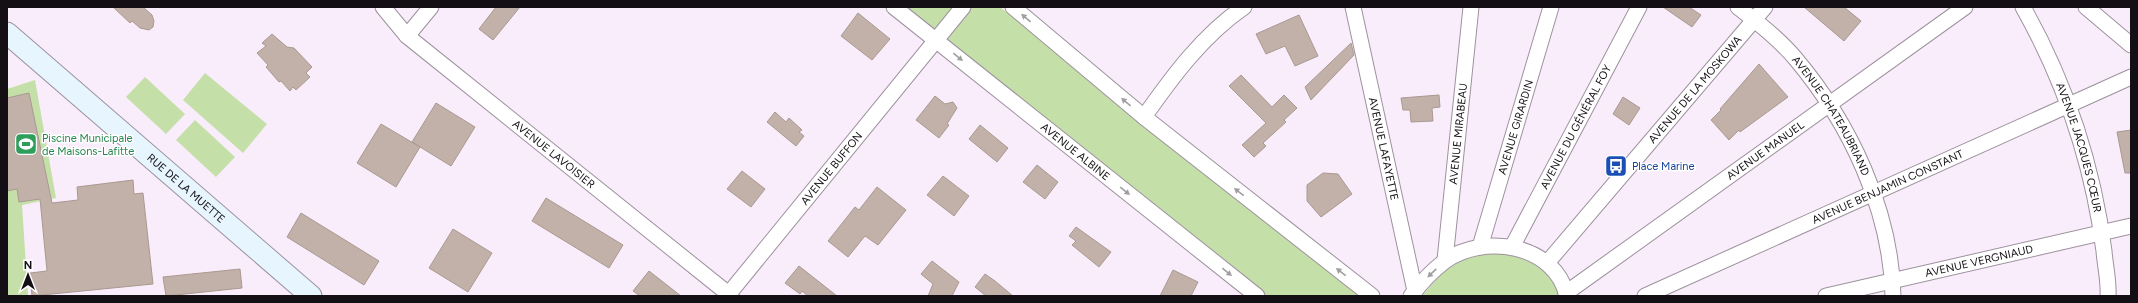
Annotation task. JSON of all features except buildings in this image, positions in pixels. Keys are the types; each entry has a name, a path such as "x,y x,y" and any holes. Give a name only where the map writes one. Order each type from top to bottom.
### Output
{"street":[{"name":"AVENUE LAVOISIER","path":"383,7 407,36 729,295"},
{"path":"407,36 431,7"},
{"name":"AVENUE ALBINE","path":"894,7 1257,296"},
{"name":"AVENUE BUFFON","path":"729,295 937,41 963,7"},
{"path":"1013,7 1144,117 1372,296"},
{"path":"1144,117 1167,84 1199,47 1244,7"},
{"name":"AVENUE LAFAYETTE","path":"1353,7 1413,294"},
{"name":"AVENUE MIRABEAU","path":"1446,260 1471,7"},
{"name":"AVENUE GIRARDIN","path":"1480,247 1552,7"},
{"name":"AVENUE DU GÉNÉRAL FOY","path":"1512,247 1639,7"},
{"name":"AVENUE CHATEAUBRIAND","path":"1738,7 1794,57 1830,104 1853,145 1873,194 1885,238 1893,280 1893,296"},
{"name":"AVENUE DE LA MOSKOWA","path":"1547,263 1765,7"},
{"name":"AVENUE MANUEL","path":"1566,294 1965,7"},
{"name":"AVENUE JACQUES CŒUR","path":"2023,7 2040,38 2070,105 2083,147 2101,232 2108,296"},
{"path":"2086,7 2131,45"},
{"name":"RUE DE LA MUETTE","path":"7,33 311,296"},
{"name":"AVENUE BENJAMIN CONSTANT","path":"1645,296 2131,77"},
{"name":"AVENUE VERGNIAUD","path":"1826,296 2131,226"},
{"path":"1413,294 1446,260 1480,247 1512,247 1531,252 1547,263 1558,276 1566,294"}],"green space":[{"path":"904,7 1000,7 1361,296 1266,296"},
{"path":"205,73 267,124 243,153 183,100"},
{"path":"145,77 185,114 166,134 126,97"},
{"name":"Piscine Municipale de Maisons-Lafitte","path":"35,80 56,198 22,205 28,296 7,296 7,89"},
{"path":"195,120 235,157 216,177 176,140"},
{"path":"1492,252 1515,256 1533,263 1548,276 1560,296 1422,296 1443,272 1465,258"}],"place":[{"name":"Piscine Municipale de Maisons-Lafitte","path":"26,144"},
{"name":"Place Marine","path":"1616,166"}]}
